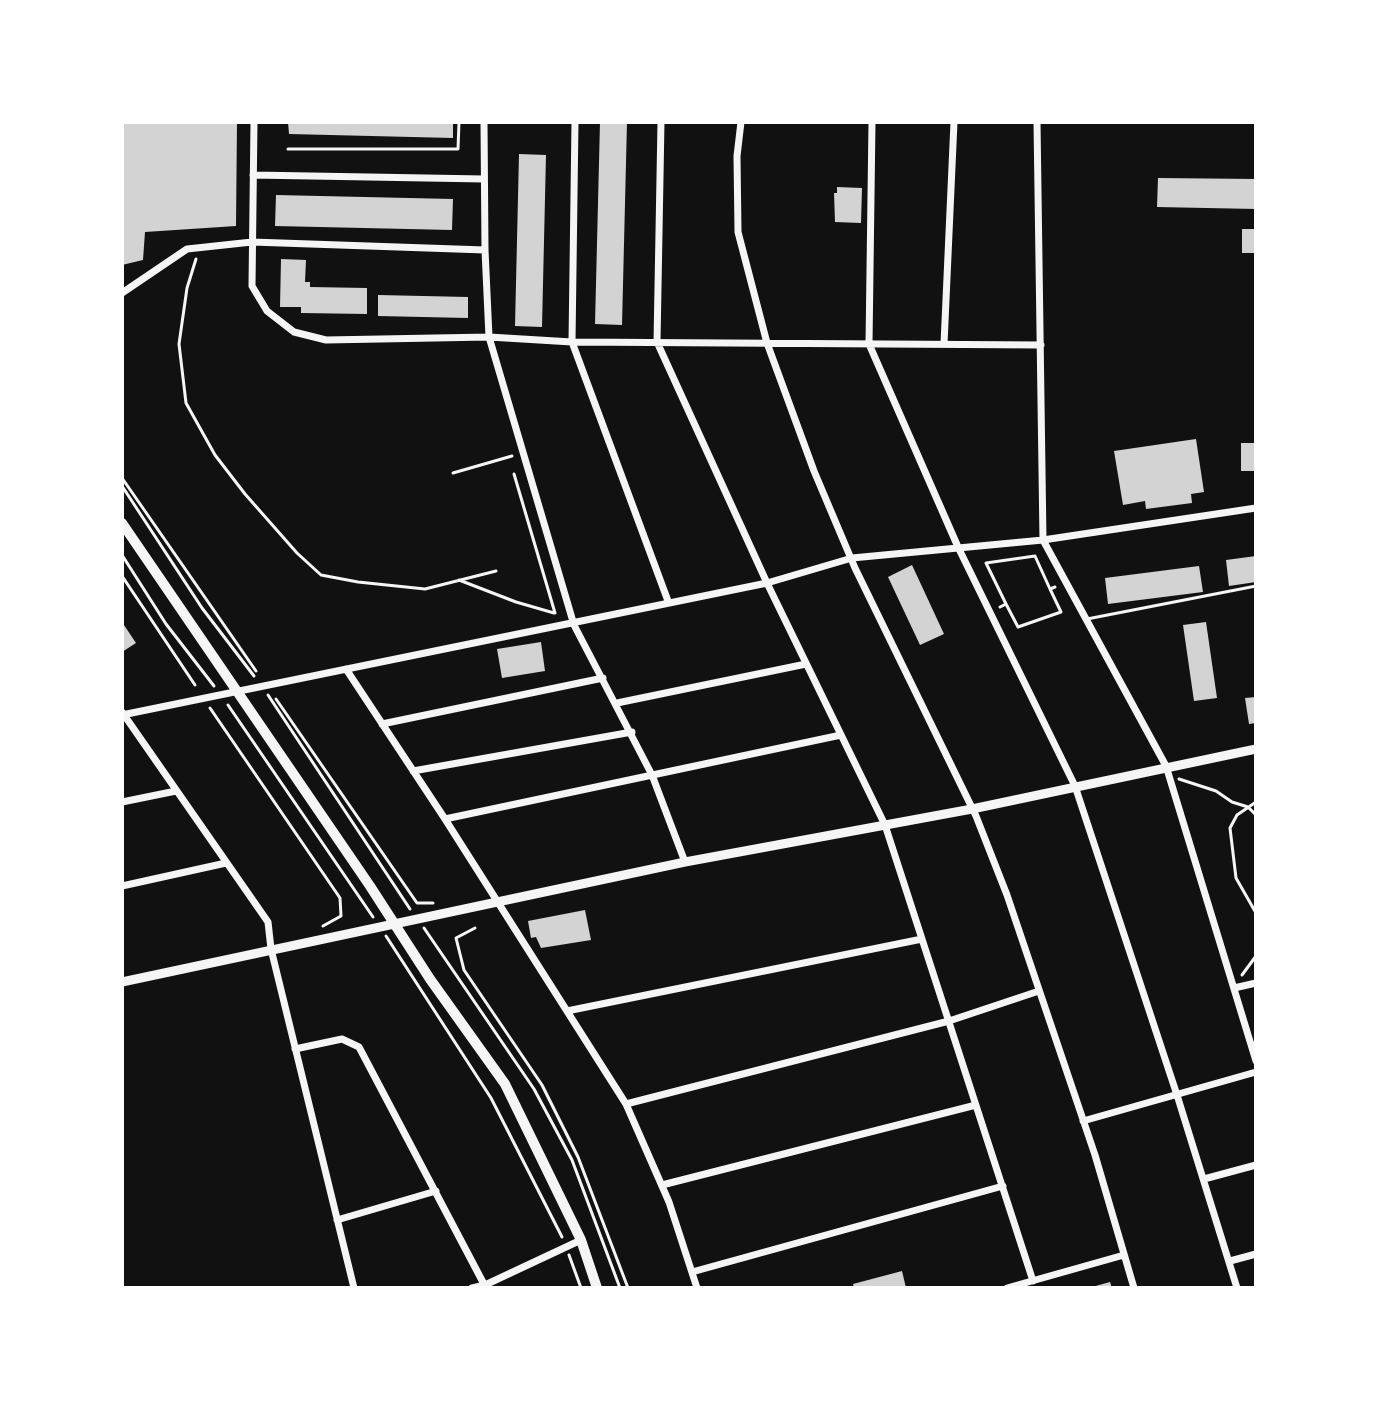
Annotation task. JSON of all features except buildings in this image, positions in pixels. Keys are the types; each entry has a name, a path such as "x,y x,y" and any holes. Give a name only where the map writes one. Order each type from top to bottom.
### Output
{"main road":[{"path":"122,523 370,886 394,926 505,1084 581,1240 597,1288"}],"street":[{"path":"254,122 252,286 267,311 294,332 326,340 489,337 572,342 1041,345"},
{"path":"484,122 489,337 574,625 632,732 685,862"},
{"path":"575,122 572,342 668,601"},
{"path":"661,122 657,342 767,583 885,825 1033,1281"},
{"path":"741,122 737,156 738,232 767,343 814,471 852,558 972,809 1007,895 1083,1121 1134,1288"},
{"path":"872,122 869,344 958,547 1075,786 1237,1288"},
{"path":"944,344 954,122"},
{"path":"1037,122 1043,540 1167,771 1256,1061"},
{"path":"253,175 484,179"},
{"path":"122,293 187,249 252,242 485,250"},
{"path":"354,1288 271,949 268,922 122,714 574,625 668,601 767,583 852,558 1043,540 1256,508"},
{"path":"617,703 806,664"},
{"path":"346,669 626,1104 662,1185 697,1288"},
{"path":"382,724 603,678"},
{"path":"413,771 632,732"},
{"path":"445,819 841,735"},
{"path":"122,982 685,862 1167,771 1256,749"},
{"path":"122,802 176,791"},
{"path":"122,886 226,863"},
{"path":"567,1011 922,939"},
{"path":"1234,988 1256,983"},
{"path":"626,1104 949,1021 1039,991"},
{"path":"295,1049 342,1039 359,1047 486,1287"},
{"path":"1083,1121 1256,1072"},
{"path":"662,1185 976,1105"},
{"path":"1204,1179 1256,1165"},
{"path":"692,1272 1003,1186"},
{"path":"337,1220 436,1191"},
{"path":"472,1288 486,1287 581,1240"},
{"path":"1230,1261 1256,1254"},
{"path":"1007,1288 1124,1255"}],"lane":[{"path":"1086,619 1256,586"}],"path":[{"path":"288,149 458,149 459,122"},
{"path":"199,248 187,288 179,344 186,403 215,455 297,553 321,575 425,589 496,571"},
{"path":"453,473 524,453"},
{"path":"459,580 555,613 514,474"},
{"path":"122,478 256,671"},
{"path":"122,486 202,608 262,686 534,1089 572,1160 620,1288"},
{"path":"122,555 166,624 220,694 381,928 491,1098 567,1247 581,1288"},
{"path":"1035,556 1061,612 1018,627 1006,604 986,563 1035,556"},
{"path":"122,576 195,685"},
{"path":"1050,589 1067,584"},
{"path":"989,612 1006,604"},
{"path":"276,699 417,903 441,903"},
{"path":"210,708 340,898 341,916 321,927"},
{"path":"1167,771 1216,791 1232,802 1248,807 1256,815"},
{"path":"1256,802 1237,815 1230,828 1236,878 1256,913"},
{"path":"475,928 456,938 464,970 542,1085 578,1157 628,1288"},
{"path":"1234,988 1256,956"}]}
